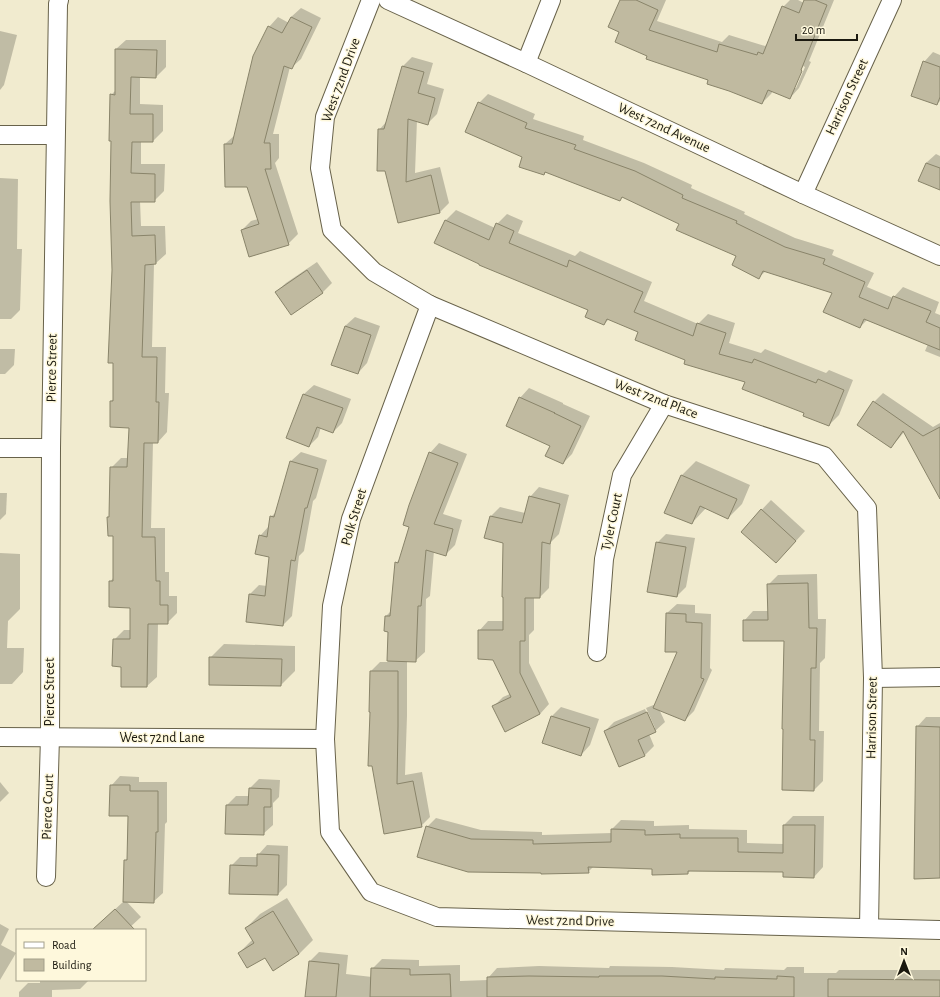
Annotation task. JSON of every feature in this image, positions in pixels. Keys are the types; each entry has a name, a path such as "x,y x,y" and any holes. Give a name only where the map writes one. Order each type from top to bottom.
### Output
{"street":[{"name":"Pierce Street","path":"50,737 51,448 57,12 59,0"},
{"name":"West 72nd Drive","path":"371,0 325,117 320,168 332,230 374,272 430,305"},
{"name":"West 72nd Avenue","path":"388,0 526,63 803,194 940,256"},
{"path":"526,63 551,0"},
{"name":"Harrison Street","path":"803,194 892,0"},
{"path":"0,135 55,135"},
{"name":"West 72nd Place","path":"430,305 664,404 824,456 868,508"},
{"name":"Polk Street","path":"325,739 332,606 351,519 430,305"},
{"name":"Tyler Court","path":"597,652 604,559 622,475 664,404"},
{"path":"0,448 51,448"},
{"name":"Harrison Street","path":"868,508 873,678 869,928"},
{"path":"873,678 940,677"},
{"name":"West 72nd Lane","path":"0,736 325,739"},
{"name":"Pierce Court","path":"46,877 50,737"},
{"name":"West 72nd Drive","path":"325,739 330,832 371,892 437,917 940,930"}],"building":[{"path":"620,0 636,0 658,10 649,30 717,52 719,44 757,55 758,52 763,54 782,6 799,13 804,0 815,0 827,5 790,99 768,90 762,104 707,84 708,80 646,59 647,56 615,42 619,32 608,27"},
{"path":"291,17 312,27 292,69 284,66 264,143 270,143 271,169 265,169 289,245 249,257 241,230 259,224 247,187 225,187 224,144 232,144 253,56 268,26 282,33"},
{"path":"115,49 157,50 156,78 131,77 130,114 153,114 153,142 132,142 131,173 155,174 155,202 131,202 132,236 155,235 156,264 145,265 142,357 157,357 156,402 159,402 158,443 144,443 142,537 155,537 156,581 160,581 160,605 168,605 168,624 148,624 147,687 121,687 121,667 112,666 113,639 130,639 130,608 109,607 109,581 113,581 113,536 108,536 107,517 109,517 110,467 127,467 129,428 110,427 110,401 113,401 113,363 108,363 112,270 110,201 111,141 109,141 110,94 115,95"},
{"path":"923,61 940,67 940,97 937,105 911,96"},
{"path":"402,66 424,72 418,93 435,98 428,125 408,119 406,182 431,175 440,213 398,223 385,171 377,171 378,129 384,129"},
{"path":"478,102 527,123 525,128 576,145 574,149 635,171 683,195 682,198 737,221 736,223 785,247 825,259 823,264 865,282 859,297 888,309 893,296 931,311 926,322 940,328 940,350 864,319 860,328 823,312 832,293 763,271 759,279 732,265 736,256 676,230 679,224 622,197 620,201 545,172 544,175 519,167 522,157 465,132"},
{"path":"926,163 940,168 940,190 918,181"},
{"path":"445,220 489,240 496,223 514,231 509,243 567,267 569,260 643,292 634,312 693,336 697,323 726,333 719,354 752,363 754,359 816,383 818,379 844,390 829,426 803,416 804,413 742,389 745,382 684,364 685,360 635,340 638,332 607,319 604,325 585,317 588,310 479,265 434,243"},
{"path":"307,270 323,293 291,315 275,292"},
{"path":"345,326 371,335 358,374 331,365"},
{"path":"303,394 343,408 333,433 317,427 309,447 286,438"},
{"path":"519,397 581,426 563,464 545,456 550,446 506,426"},
{"path":"873,401 923,436 940,427 940,499 903,431 891,448 857,425"},
{"path":"429,452 458,463 434,524 453,529 446,556 426,550 421,606 418,606 416,662 387,661 388,632 384,631 385,616 390,616 395,562 398,563 409,527 403,525 409,505"},
{"path":"290,461 318,469 307,508 305,508 295,561 291,560 283,626 246,622 249,594 265,596 269,557 255,554 259,535 267,537 270,516 274,517"},
{"path":"681,475 737,499 728,519 700,506 692,524 664,513"},
{"path":"529,496 560,504 550,544 542,542 540,598 525,598 525,641 520,641 520,673 540,714 505,732 492,706 511,697 493,660 478,659 478,630 503,630 503,543 484,538 490,516 522,523"},
{"path":"761,509 796,541 776,563 741,532"},
{"path":"656,542 686,547 677,597 647,592"},
{"path":"808,583 809,628 817,628 816,668 811,668 810,740 815,740 814,791 782,790 784,641 743,641 743,620 768,620 767,584"},
{"path":"666,613 686,614 686,622 702,623 701,678 704,679 685,721 653,708 677,652 665,652"},
{"path":"209,657 282,659 281,686 209,685"},
{"path":"370,671 398,671 397,784 413,781 422,827 384,834 372,766 368,766"},
{"path":"647,712 656,732 638,740 645,756 619,767 604,731"},
{"path":"551,716 590,728 581,756 542,743"},
{"path":"916,726 940,727 940,878 914,879"},
{"path":"110,785 130,785 130,791 158,791 158,832 156,832 154,903 123,902 124,860 127,860 128,816 109,816"},
{"path":"249,788 271,789 271,807 264,807 264,835 225,834 226,805 248,805"},
{"path":"783,825 815,825 814,878 783,877 783,872 688,871 688,874 652,875 652,869 588,867 589,873 541,874 468,872 417,857 426,826 471,839 533,840 533,844 611,842 611,829 645,830 645,835 680,834 680,838 738,838 738,852 783,853"},
{"path":"257,854 279,855 278,895 229,894 230,865 257,866"},
{"path":"115,909 134,929 93,929"},
{"path":"273,911 299,954 273,971 265,958 247,968 238,953 254,943 245,928"},
{"path":"309,961 339,964 336,997 305,997"},
{"path":"371,968 410,969 410,975 450,974 451,997 370,997"},
{"path":"662,976 715,979 715,977 777,979 777,976 794,977 794,997 487,997 487,977"},
{"path":"828,979 940,980 940,997 828,997"}]}
